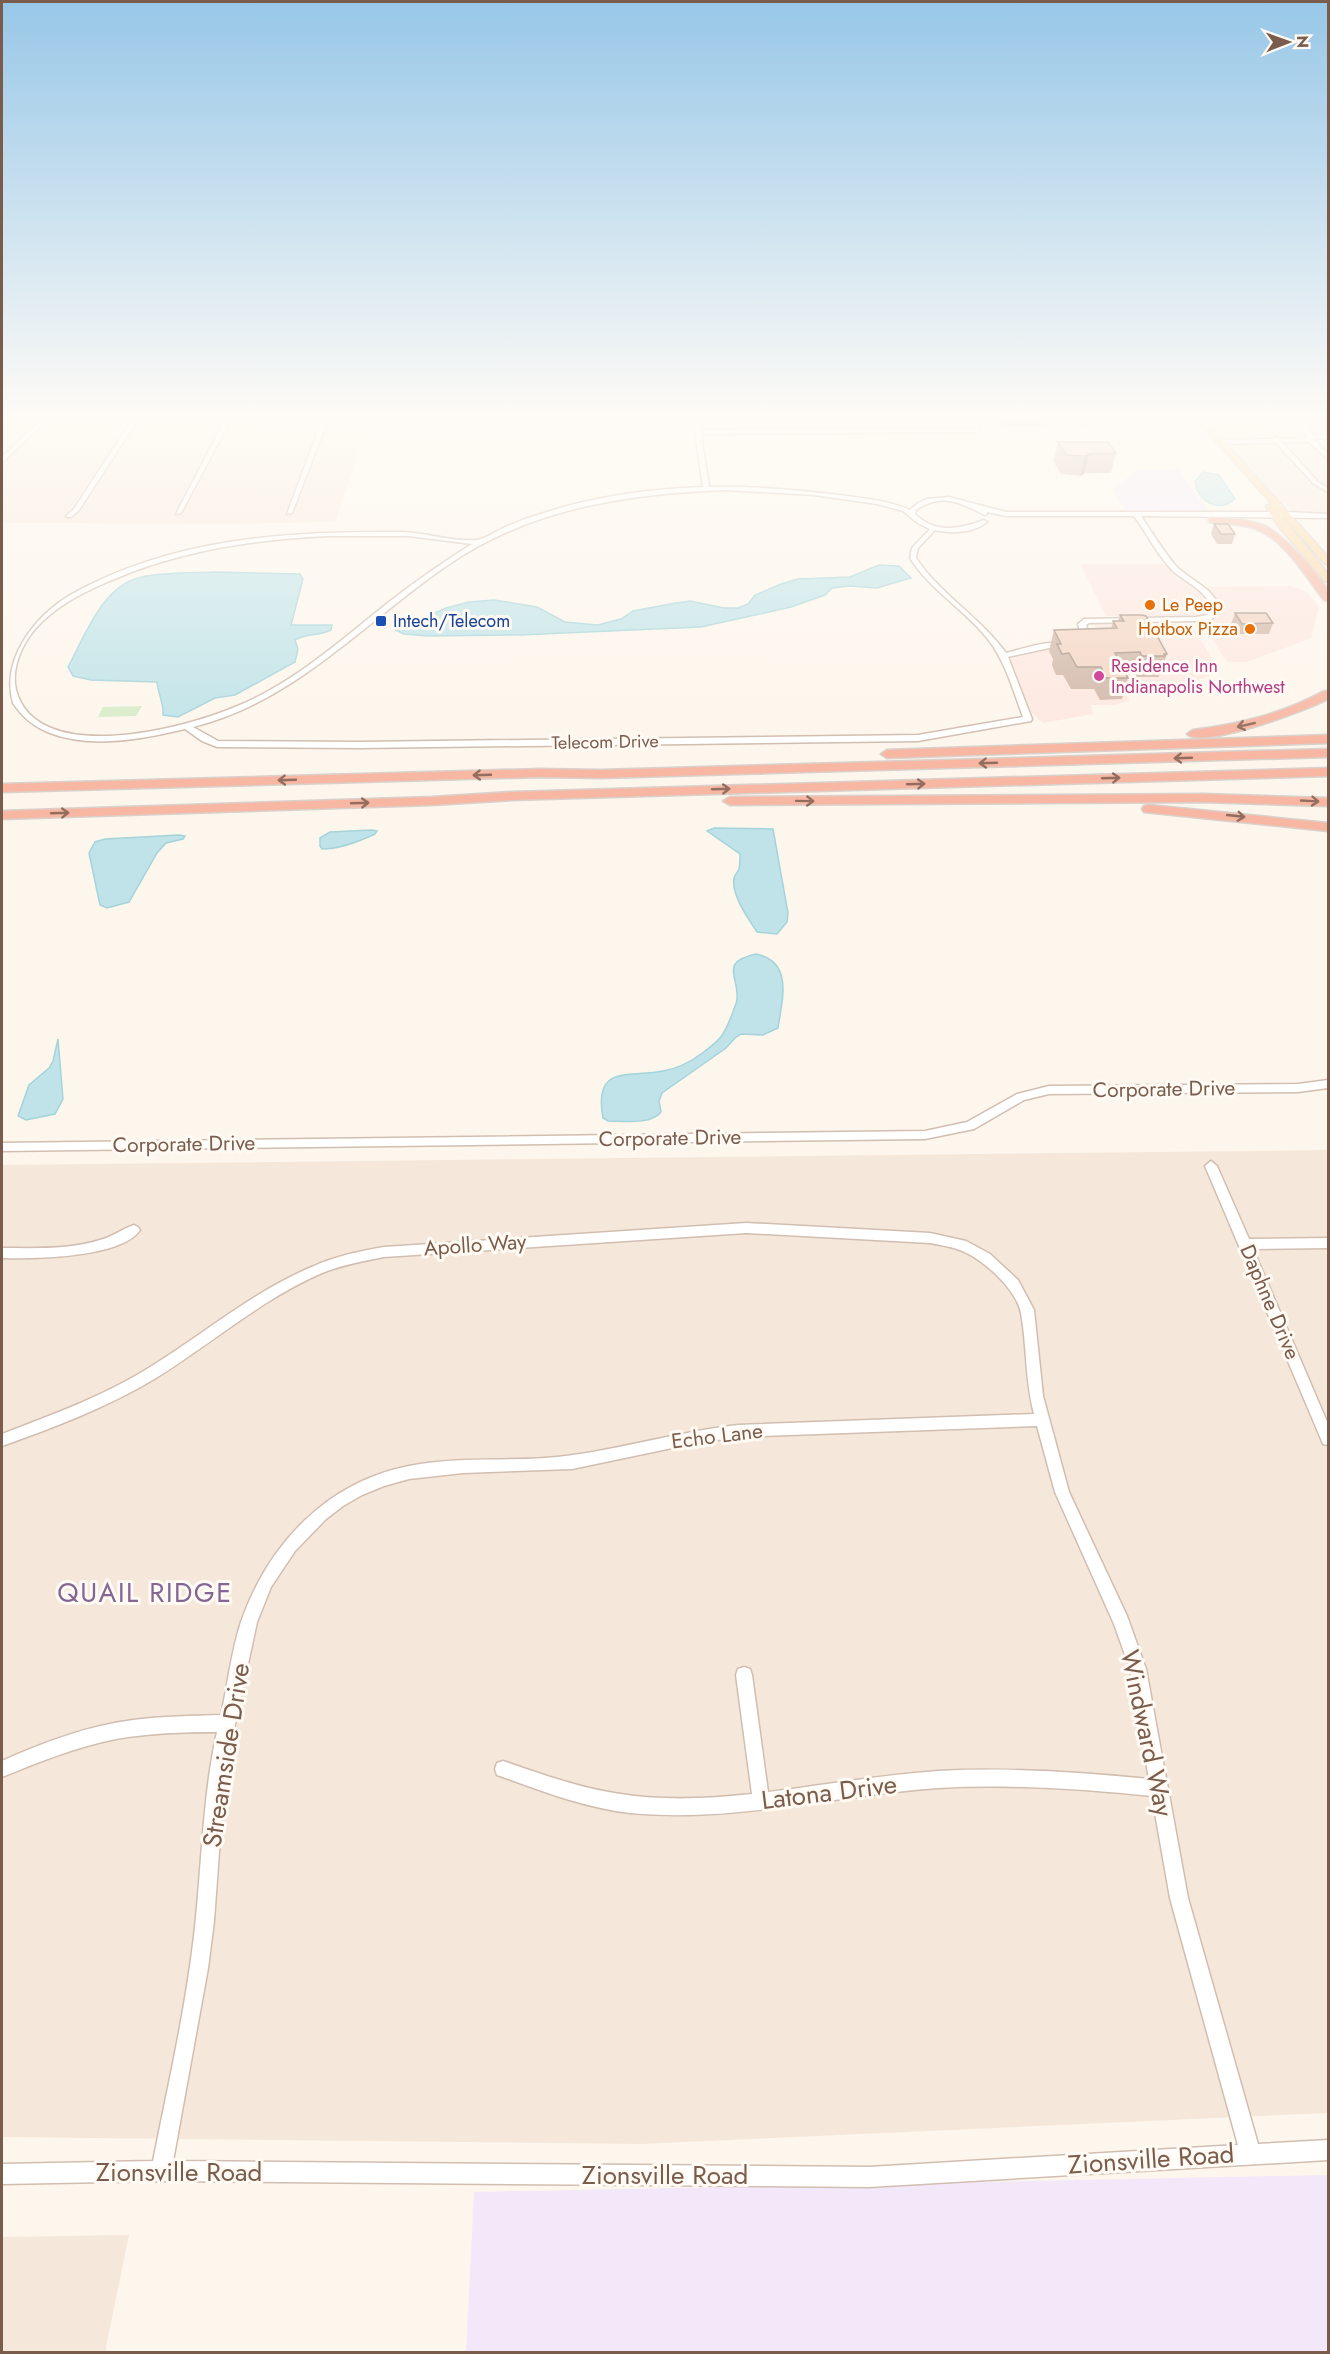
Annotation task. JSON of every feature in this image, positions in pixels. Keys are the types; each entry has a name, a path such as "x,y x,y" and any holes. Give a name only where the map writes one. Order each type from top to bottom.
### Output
{"highway":[{"path":"1229,522 1248,524 1269,531 1285,546 1329,598"},
{"path":"1003,749 1198,733 1245,725 1307,705 1329,694"},
{"path":"540,773 601,766 1003,749 1329,740"},
{"path":"2,788 540,773 613,774 1329,753"},
{"path":"2,814 432,801 524,795 1329,772"},
{"path":"432,801 512,805 691,801 1010,801 1203,798 1329,802"},
{"path":"1010,801 1186,812 1329,827"}],"main road":[{"path":"1282,522 1329,579"},
{"path":"1297,522 1329,562"}],"street":[{"path":"479,542 457,543 423,535 396,534 285,535 200,547 152,561 117,574 51,610 30,631 17,650 11,668 14,697 22,711 35,724 55,732 85,738 118,738 186,726 242,707 286,684 438,567 479,542 524,522"},
{"path":"920,522 934,528 963,530 984,522"},
{"path":"934,528 914,550 917,566 976,621 1003,656 1049,646 1082,644 1086,638 1082,624 1087,621 1196,619 1214,614 1216,607 1205,592 1174,568 1141,522"},
{"path":"396,534 432,543 460,554"},
{"name":"Telecom Drive","path":"186,726 205,739 218,744 360,745 918,738 1028,719 1003,656"},
{"name":"Corporate Drive","path":"2,1147 920,1135 942,1133 970,1126 1021,1097 1049,1090 1298,1088 1329,1084"},
{"name":"Daphne Drive","path":"1211,1166 1329,1439"},
{"name":"Apollo Way","path":"2,1440 63,1417 118,1392 150,1374 271,1292 302,1274 367,1254 758,1228 936,1238 968,1248 991,1262"},
{"path":"2,1253 85,1250 111,1242 134,1230"},
{"path":"1246,1244 1329,1243"},
{"name":"Windward Way","path":"991,1262 1013,1284 1027,1310 1033,1379 1062,1492 1121,1622 1138,1669 1182,1907 1250,2153"},
{"name":"Echo Lane","path":"394,1475 442,1467 573,1462 718,1432 1043,1420"},
{"name":"Streamside Drive","path":"161,2171 195,2001 203,1936 215,1791 248,1623 266,1579 284,1552 305,1529 336,1503 394,1475"},
{"path":"744,1675 761,1800"},
{"path":"2,1769 58,1746 102,1734 161,1726 227,1723"},
{"name":"Latona Drive","path":"503,1769 572,1793 631,1804 691,1806 911,1782 977,1778 1047,1779 1159,1788"},
{"name":"Zionsville Road","path":"2,2174 161,2171 869,2177 1329,2150"}],"shaded area":[{"path":"2,522 335,522 227,524"},
{"path":"1080,564 1163,564 1201,595 1209,608 1194,616 1106,616"},
{"path":"1290,586 1306,591 1319,607 1311,638 1247,662 1229,662 1202,623 1219,613 1218,603 1205,587"},
{"path":"1096,622 1191,624 1220,671 1163,694 1128,695 1129,701 1114,705 1091,705 1093,714 1043,723 1031,712 1010,659 1045,650 1104,647 1094,625"},
{"path":"1328,1150 1328,2113 641,2144 2,2137 2,1165"},
{"path":"1328,2175 1328,2352 466,2352 474,2192"},
{"path":"129,2235 105,2352 2,2352 2,2237"}],"green space":[{"path":"142,706 136,716 98,717 103,707"}],"water":[{"path":"879,565 899,566 911,578 877,588 850,586 832,588 825,595 791,607 701,627 519,635 428,636 404,634 395,630 394,626 401,622 416,621 446,608 469,602 494,600 537,607 565,622 598,625 621,619 633,611 690,601 724,608 738,608 748,604 755,595 781,584 798,579 850,577"},
{"path":"216,572 300,574 303,579 291,625 332,625 331,630 295,640 298,649 295,662 235,695 215,698 178,717 163,715 157,682 91,680 73,676 68,667 88,627 105,601 116,590 128,582 151,575"},
{"path":"714,828 773,829 788,913 787,922 777,934 757,932 745,913 734,885 734,877 739,869 740,854 707,831"},
{"path":"377,831 375,834 349,844 329,849 322,849 320,846 320,838 330,832"},
{"path":"185,836 183,839 166,843 157,853 129,902 107,908 100,905 89,853 95,842 105,839"},
{"path":"756,954 768,958 781,974 783,994 778,1028 763,1035 741,1034 736,1037 726,1048 662,1093 659,1101 661,1112 651,1119 608,1121 603,1118 601,1101 603,1089 608,1081 626,1075 678,1067 697,1057 718,1040 737,1002 734,966 745,957"},
{"path":"58,1039 63,1099 55,1114 26,1120 18,1116 29,1085 49,1068"}],"building":[{"path":"1214,524 1228,524 1235,534 1221,534"},
{"path":"1235,613 1266,613 1273,623 1242,624"},
{"path":"1120,615 1146,616 1167,654 1164,654 1165,656 1142,656 1140,652 1115,653 1128,678 1106,678 1101,667 1077,667 1069,653 1062,654 1057,644 1061,644 1054,630 1117,628 1113,621 1124,621"}],"place":[{"name":"Le Peep","path":"1150,605"},
{"name":"Intech/Telecom","path":"381,621"},
{"name":"Hotbox Pizza","path":"1250,629"},
{"name":"Residence Inn Indianapolis Northwest","path":"1099,676"}],"district":[{"name":"QUAIL RIDGE","path":"145,1592"}]}
